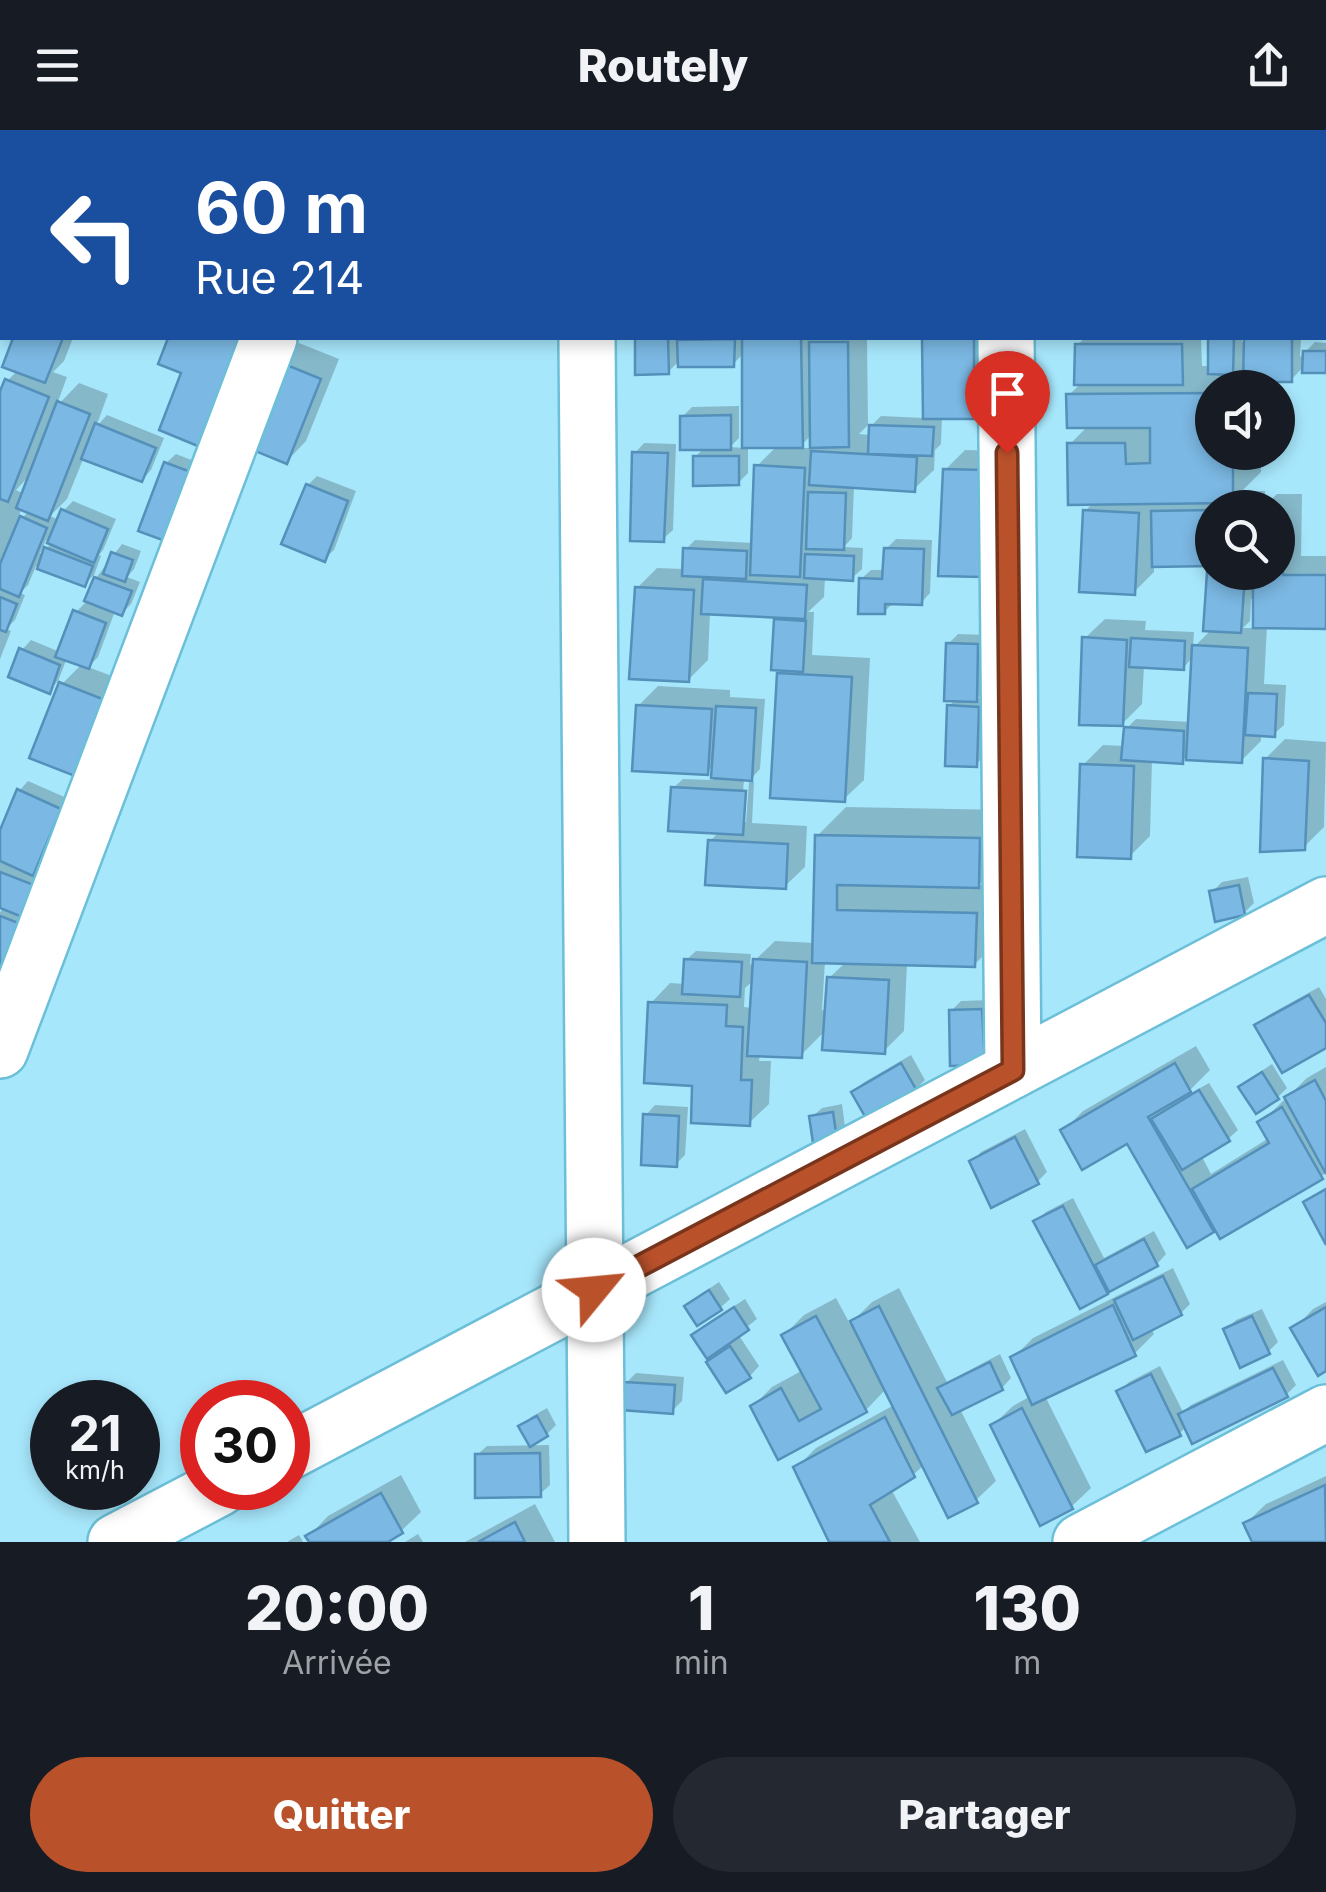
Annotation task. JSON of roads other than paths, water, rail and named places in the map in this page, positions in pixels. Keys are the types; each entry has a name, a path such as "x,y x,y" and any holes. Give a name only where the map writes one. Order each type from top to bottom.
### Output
{"street":[{"path":"0,1050 268,340"},
{"path":"587,340 597,1542"},
{"path":"1006,340 1013,1070"},
{"path":"310,1440 1326,905"},
{"path":"1081,1542 1326,1413"},
{"path":"116,1542 180,1508"}]}
